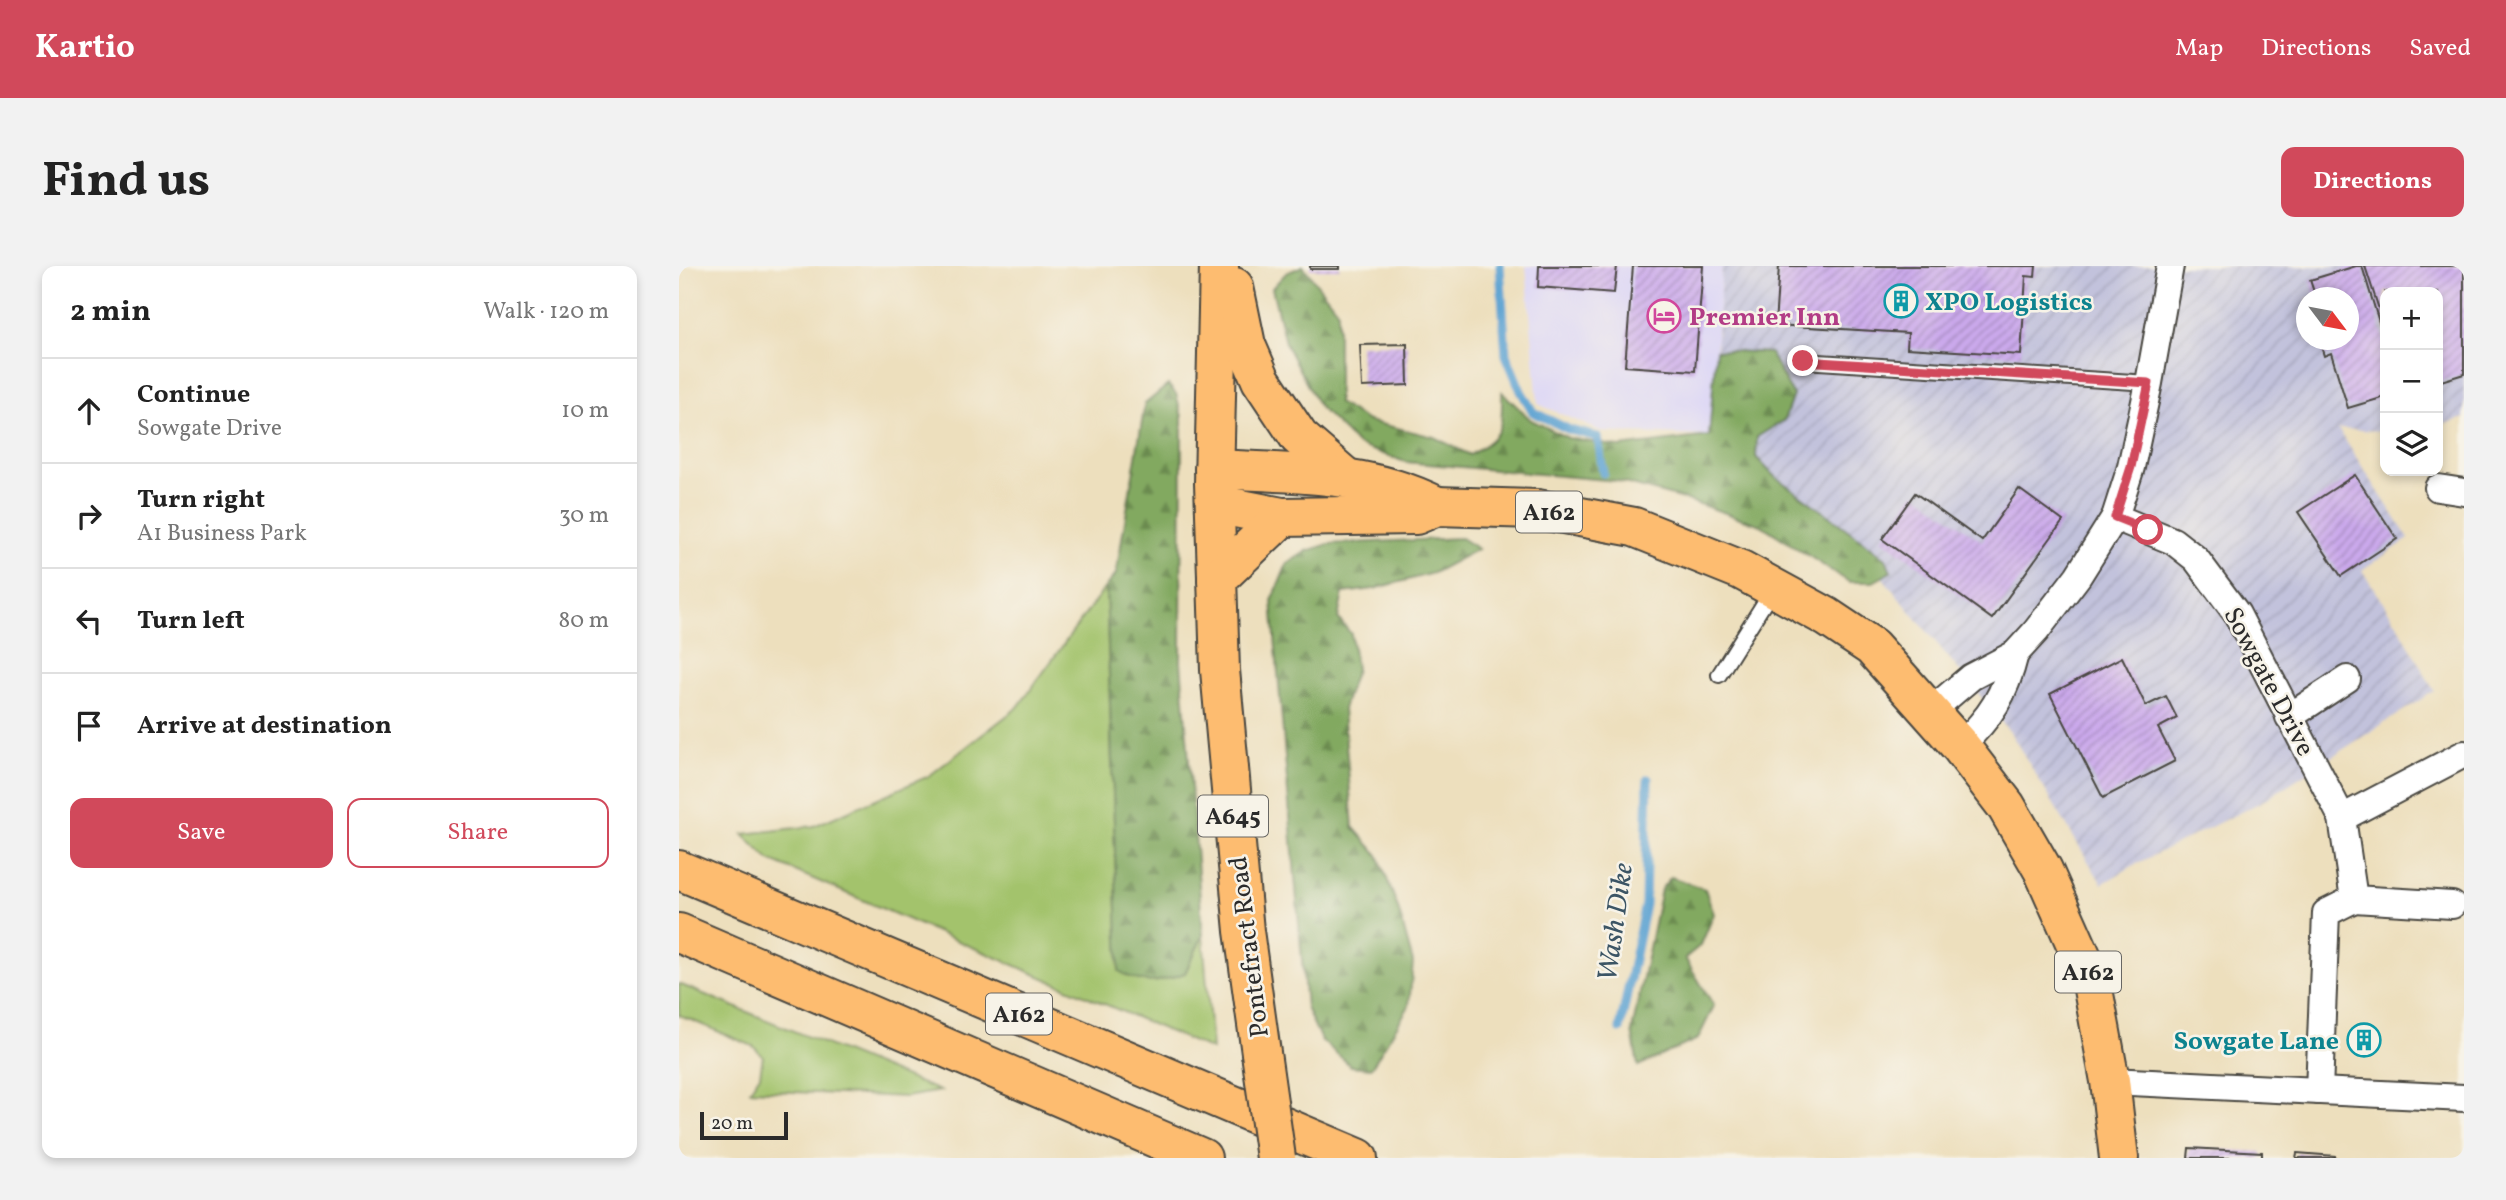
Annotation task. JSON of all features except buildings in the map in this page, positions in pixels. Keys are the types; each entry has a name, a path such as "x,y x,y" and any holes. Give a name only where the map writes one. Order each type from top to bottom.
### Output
{"highway":[{"name":"A645","path":"1215,486 1219,266"},
{"path":"1230,266 1244,337 1261,380 1299,437 1344,476"},
{"name":"A162","path":"1215,486 1344,476 1418,496 1437,506"},
{"name":"A162","path":"1215,486 1282,517 1416,515 1437,506 1537,509 1634,527 1741,570 1827,617 1872,647 1960,746 2006,806 2043,870 2091,978 2110,1081 2119,1158"},
{"name":"Pontefract Road","path":"1215,486 1220,670 1241,904 1276,1158"},
{"path":"1217,579 1282,517"},
{"name":"A162","path":"679,870 1358,1158"},
{"name":"A162","path":"679,933 1202,1158"}],"street":[{"path":"1931,711 1971,677 2015,654 2078,576 2115,517 2131,467 2170,266"},
{"path":"2438,488 2464,492"},
{"name":"Sowgate Drive","path":"2115,517 2173,541 2196,559 2237,614 2342,818 2354,899"},
{"path":"1960,746 1979,728 1995,705 2008,683 2015,654"},
{"path":"2289,717 2347,679"},
{"path":"2342,818 2464,754"},
{"path":"2319,1091 2326,913 2354,899 2452,905"},
{"path":"2110,1081 2464,1098"}],"lane":[{"path":"1803,361 2149,383"},
{"path":"1719,675 1774,588"}],"shaded area":[{"path":"1526,266 1722,266 1710,436 1603,432 1538,404"},
{"path":"1722,266 2464,266 2464,418 2443,424 2443,287 2380,287 2380,431 2338,429 2409,539 2362,570 2398,625 2434,691 2261,802 2136,864 2102,884 2010,732 1878,572 1743,469 1712,412"}],"green space":[{"path":"1303,266 1338,311 1338,403 1368,421 1434,437 1470,455 1495,436 1501,424 1502,392 1531,420 1568,438 1619,447 1709,436 1716,350 1770,353 1793,395 1784,420 1757,437 1756,457 1773,475 1886,558 1891,572 1873,582 1849,582 1761,525 1687,500 1617,481 1405,462 1358,445 1319,407 1285,343 1272,288 1286,273"},
{"path":"1168,385 1176,394 1182,417 1181,662 1203,935 1185,973 1151,982 1119,971 1106,586 1116,574 1145,404"},
{"path":"1461,538 1478,549 1433,573 1374,589 1343,593 1338,618 1351,634 1356,669 1343,709 1353,827 1378,855 1398,908 1413,962 1409,1006 1371,1068 1351,1066 1321,1040 1306,1008 1272,601 1287,564 1307,551 1329,544"},
{"path":"1106,586 1119,970 1185,973 1203,935 1212,1050 769,860 743,834 814,826 929,776 1018,707"},
{"path":"1671,877 1705,889 1714,914 1701,945 1685,958 1714,1006 1698,1039 1638,1066 1632,1031 1661,889"},
{"path":"679,984 940,1091 906,1097 750,1090 760,1075 763,1056 753,1046 679,1015"}],"waterway":[{"name":"Wash Dike","path":"1500,266 1506,355 1521,391 1533,412 1570,430 1598,437 1603,473"},
{"name":"Wash Dike","path":"1620,1029 1645,904 1648,779"}],"place":[{"name":"XPO Logistics","path":"1901,301"},
{"name":"Premier Inn","path":"1664,316"},
{"name":"Sowgate Lane","path":"2364,1040"}],"route":[{"path":"1803,361 2149,383 2131,467 2115,517 2148,530"}]}
